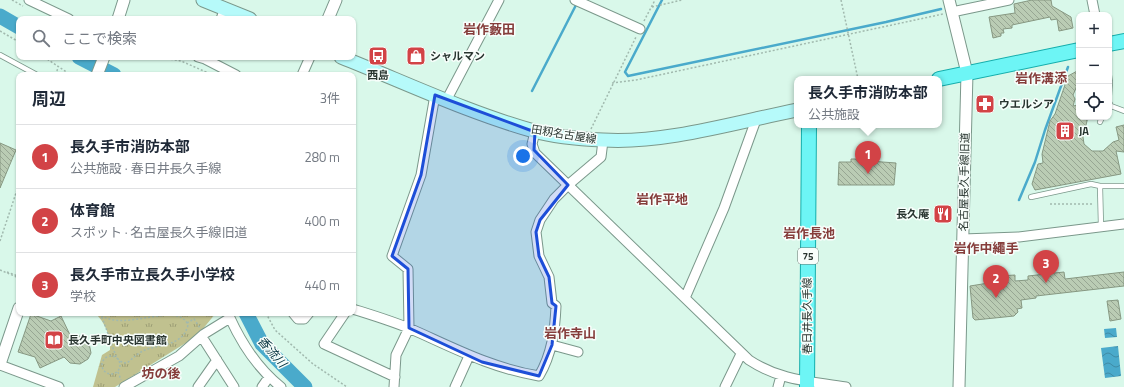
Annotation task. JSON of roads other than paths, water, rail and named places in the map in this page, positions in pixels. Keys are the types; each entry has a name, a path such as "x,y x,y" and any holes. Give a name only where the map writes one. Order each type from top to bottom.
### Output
{"main road":[{"path":"203,0 223,14 234,16"},
{"path":"1112,43 1124,41"},
{"path":"942,78 1076,51"},
{"name":"田籾名古屋線","path":"348,60 488,116 535,132 586,139 603,140 682,134 794,111"},
{"name":"春日井長久手線","path":"807,384 809,128"}],"street":[{"path":"29,0 63,16"},
{"path":"119,16 124,0"},
{"path":"329,16 336,0"},
{"path":"394,387 396,355 409,328 408,269 392,256 421,175 441,97 498,0"},
{"path":"574,0 640,29"},
{"name":"名古屋長久手線旧道","path":"949,0 967,73 959,387"},
{"path":"952,12 1009,0"},
{"path":"1092,0 1094,12"},
{"path":"98,72 103,60"},
{"path":"207,60 230,72"},
{"path":"303,72 309,60"},
{"path":"685,298 724,208 757,118"},
{"path":"535,132 532,144 534,150 741,354 765,370 781,376 807,384 846,387"},
{"path":"356,310 409,328 482,362 520,373 539,376 552,345 555,328 556,306 552,303 549,277 539,256 536,232 540,220 554,199 601,157 603,140"},
{"path":"963,239 1019,237 1124,224"},
{"path":"16,316 0,365 59,387"},
{"path":"296,316 298,319 304,319 306,316"},
{"path":"343,316 324,344 395,377"},
{"path":"127,386 179,356 202,337 230,318 240,340 269,377 281,387"},
{"path":"202,337 234,387"},
{"path":"552,345 578,352"},
{"path":"725,387 741,354"},
{"path":"455,387 469,356"},
{"path":"198,387 217,360"},
{"path":"778,387 781,376"},
{"path":"262,387 269,377"}],"lane":[{"path":"0,55 31,72"},
{"path":"1112,106 1124,111"},
{"path":"1031,197 1091,184 1100,186 1124,186"},
{"path":"1100,186 1102,203 1101,227"}],"water":[{"path":"1116,328 1117,337 1105,338 1104,329"},
{"path":"1118,346 1121,376 1105,378 1101,348"}],"waterway":[{"path":"662,0 625,72 628,76 941,9"},
{"path":"532,91 576,5"},
{"name":"香流川","path":"0,16 16,25"},
{"name":"香流川","path":"85,60 108,72"},
{"path":"1019,200 1035,162 1068,67"},
{"name":"香流川","path":"248,316 262,344 305,387"}],"place":[{"name":"西島","path":"378,56"},
{"name":"シャルマン","path":"416,56"},
{"name":"ウエルシア","path":"985,104"},
{"name":"JA","path":"1065,131"},
{"name":"長久手市消防本部","path":"868,174"},
{"name":"長久庵","path":"943,214"},
{"name":"長久手市立長久手小学校","path":"1046,283"},
{"name":"体育館","path":"996,298"},
{"name":"長久手町中央図書館","path":"54,340"}],"district":[{"name":"岩作藪田","path":"489,29"},
{"name":"岩作溝添","path":"1041,78"},
{"name":"岩作平地","path":"662,199"},
{"name":"岩作長池","path":"809,233"},
{"name":"岩作中繩手","path":"986,248"},
{"name":"岩作寺山","path":"570,333"},
{"name":"坊の後","path":"161,373"}]}
